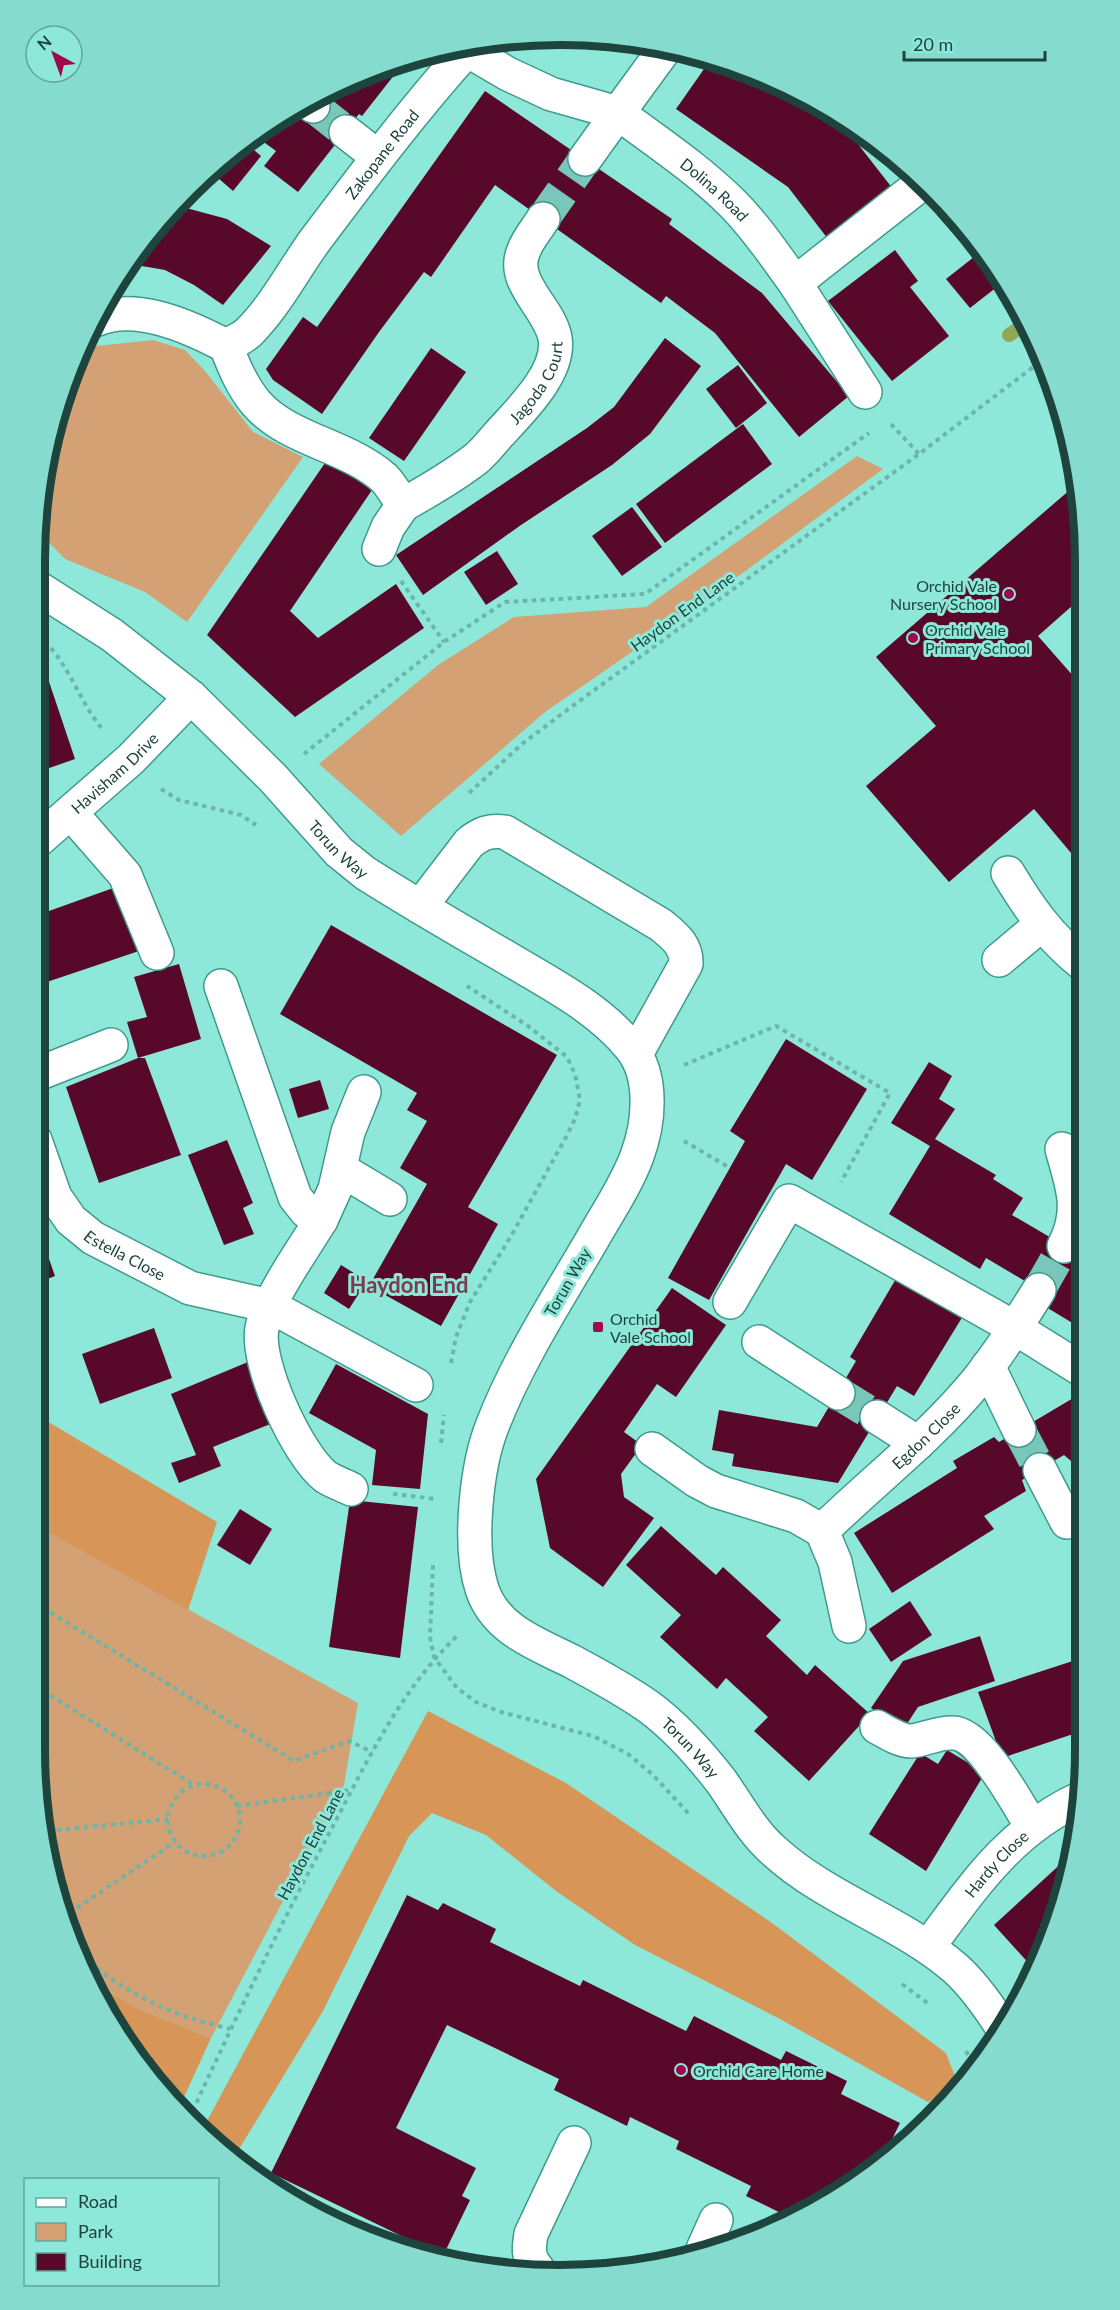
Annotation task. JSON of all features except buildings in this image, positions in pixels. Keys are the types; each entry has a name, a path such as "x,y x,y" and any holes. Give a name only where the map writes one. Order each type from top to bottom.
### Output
{"street":[{"name":"Zakopane Road","path":"473,53 508,74 551,94 618,113"},
{"path":"585,159 660,55"},
{"name":"Zakopane Road","path":"226,346 248,333 271,305 304,255 457,56"},
{"name":"Dolina Road","path":"618,113 703,176 754,226 795,283 865,392"},
{"path":"346,132 378,157"},
{"path":"795,283 916,188"},
{"name":"Jagoda Court","path":"379,549 388,527 403,505 478,457 519,414 536,392 549,368 556,351 555,339 551,324 523,281 521,262 523,251 543,219"},
{"path":"107,316 124,314 165,319 197,331 226,346 239,380 258,405 288,428 359,461 384,479 403,505"},
{"name":"Torun Way","path":"45,593 112,635 191,697 273,778 339,852 365,873 420,908 560,989 609,1026 640,1068 647,1119 637,1156 620,1192 525,1357 493,1424 482,1460 476,1509 477,1560 482,1588 490,1605 503,1623 529,1641 580,1666 651,1709 682,1736 720,1781 771,1849 814,1883 928,1947 958,1971 985,2001 998,2021"},
{"name":"Havisham Drive","path":"45,834 131,759 191,697"},
{"path":"71,813 125,875 158,953"},
{"path":"420,908 469,843 479,835 493,830 505,832 661,925 683,946 686,964 640,1068"},
{"path":"1008,873 1029,909 1075,956"},
{"path":"999,960 1042,924"},
{"path":"221,986 295,1197 306,1211 321,1220"},
{"path":"45,1072 111,1045"},
{"path":"351,1489 326,1476 307,1455 288,1423 274,1390 263,1352 261,1330 270,1306 321,1220 335,1189 348,1132 364,1092"},
{"path":"1062,1149 1075,1194"},
{"path":"340,1169 390,1199"},
{"name":"Estella Close","path":"45,1173 55,1197 71,1220 93,1238 190,1288 270,1306 416,1385"},
{"path":"730,1302 789,1201 1015,1328 1075,1365"},
{"path":"1064,1246 1073,1229 1075,1217"},
{"name":"Egdon Close","path":"822,1532 918,1443 976,1382 1039,1290"},
{"path":"759,1342 838,1393"},
{"path":"988,1366 1019,1430"},
{"path":"877,1418 918,1443"},
{"path":"652,1449 697,1481 716,1491 796,1516 822,1532 835,1562 849,1626"},
{"path":"1040,1470 1067,1522"},
{"path":"876,1727 910,1741 940,1733 956,1732 969,1738 993,1767 1032,1827"},
{"name":"Hardy Close","path":"928,1947 985,1870 1032,1827 1072,1803"},
{"path":"534,2264 528,2248 531,2234 574,2143"}],"path":[{"name":"Haydon End Lane","path":"467,794 522,744 567,710 919,454 1037,364"},
{"path":"273,778 444,642 505,602 645,594 878,427"},
{"path":"379,549 444,642"},
{"path":"47,642 61,659 92,717 163,790 179,800 240,815 264,833"},
{"path":"451,1366 456,1337 470,1302 510,1238 560,1147 575,1119 580,1100 575,1074 567,1057 536,1031 463,984"},
{"path":"640,1068 777,1026 890,1093 819,1219"},
{"path":"647,1119 730,1168"},
{"path":"440,1447 445,1412"},
{"path":"436,1511 437,1489"},
{"path":"433,1558 429,1613 434,1657"},
{"name":"Haydon End Lane","path":"193,2111 291,1905 392,1717 434,1657 490,1605"},
{"path":"45,1610 294,1761 349,1741 372,1752"},
{"path":"45,1693 194,1785"},
{"path":"194,1785 211,1785 219,1788 232,1798 240,1816 236,1836 222,1851 212,1855 192,1854 175,1842 168,1827 172,1801 194,1785"},
{"path":"237,1806 351,1790"},
{"path":"51,1831 168,1819"},
{"path":"71,1912 175,1842"},
{"path":"92,1966 133,1993 176,2013 230,2029"}],"green space":[{"path":"153,340 185,350 205,371 253,432 303,457 187,622 145,592 65,559 46,539 49,493 63,427 84,363 90,350 96,346"},
{"path":"857,456 883,469 694,609 545,712 401,836 319,764 438,665 514,617 646,607"},
{"path":"45,1531 358,1703 344,1785 211,2038 134,2007 103,1988 98,1978 72,1916 55,1850 46,1784"}],"shaded area":[{"path":"45,1420 217,1522 188,1610 45,1531"},
{"path":"428,1711 566,1783 772,1923 946,2053 956,2079 946,2091 928,2102 780,2019 635,1945 556,1891 486,1835 432,1813 409,1836 323,2011 237,2152 206,2123"},
{"path":"103,1988 134,2007 211,2038 183,2100 151,2064"}],"waterway":[{"path":"1009,335 1020,328"}],"tunnel":[{"path":"315,107 346,132"},
{"path":"543,219 585,159"},
{"path":"1039,1290 1064,1246"},
{"path":"838,1393 877,1417"},
{"path":"1019,1430 1040,1470"}],"place":[{"name":"Orchid Vale Nursery School","path":"1009,594"},
{"name":"Orchid Vale Primary School","path":"913,638"},
{"name":"Orchid Vale School","path":"598,1327"},
{"name":"Orchid Care Home","path":"681,2070"}],"district":[{"name":"Haydon End","path":"409,1284"}]}
